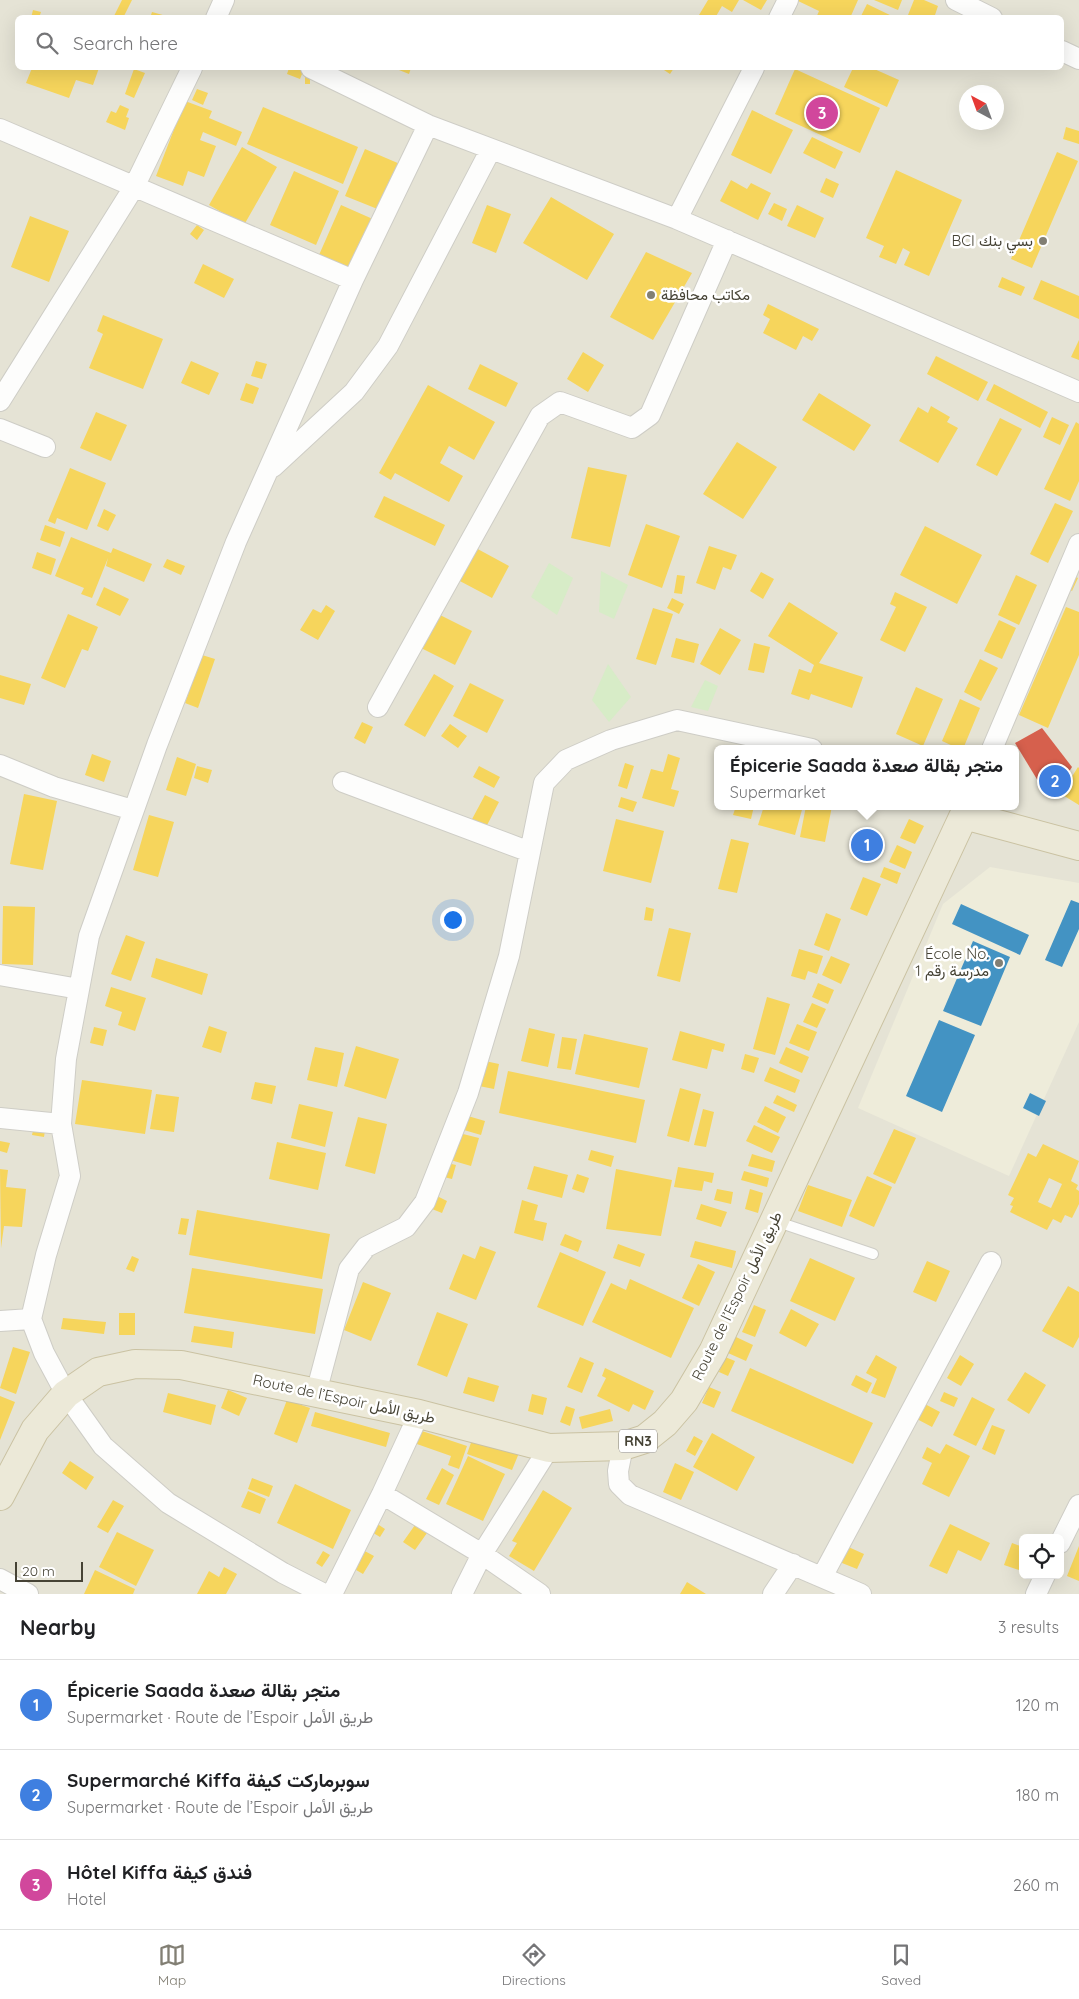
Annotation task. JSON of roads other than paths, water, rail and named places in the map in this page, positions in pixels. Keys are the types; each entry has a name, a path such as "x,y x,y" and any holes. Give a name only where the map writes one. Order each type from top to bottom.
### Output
{"highway":[{"name":"Route de l’Espoir طريق الأمل","path":"0,1496 35,1430 66,1394 98,1372 135,1364 181,1365 419,1414 549,1448 623,1446 645,1439 665,1422 684,1401 713,1352 966,810 1079,846"}],"street":[{"path":"217,15 224,0"},
{"path":"780,15 788,0"},
{"path":"956,0 986,15"},
{"path":"1064,52 1079,60"},
{"path":"0,401 134,187 191,70"},
{"path":"315,70 428,125 678,219 1079,392"},
{"path":"678,219 753,70"},
{"path":"324,1594 283,1573 168,1502 103,1446 66,1394 44,1353 31,1319 46,1255 70,1176 61,1124 66,1059 89,936 157,745 236,542 353,280 428,125"},
{"path":"0,129 353,280"},
{"path":"266,474 354,392 388,346 491,149"},
{"path":"378,707 540,416 560,402 632,428 650,414 728,240"},
{"path":"0,429 45,447"},
{"path":"994,745 1079,544"},
{"path":"316,1393 349,1269 366,1247 406,1227 424,1202 468,1093 508,956 544,783 566,760 610,740 677,720 793,745"},
{"path":"0,765 54,787 133,810"},
{"path":"343,782 530,852"},
{"path":"0,975 79,989"},
{"path":"0,1118 61,1124"},
{"path":"822,1577 991,1262"},
{"path":"0,1322 31,1319"},
{"path":"332,1594 382,1494 419,1414"},
{"path":"623,1446 618,1471 619,1484 630,1494 861,1594"},
{"path":"462,1594 482,1554 549,1448"},
{"path":"382,1494 482,1554 540,1594"},
{"path":"1064,1535 1079,1505"},
{"path":"773,1594 793,1564"},
{"path":"0,1579 28,1594"},
{"path":"1036,1594 1043,1579"}],"lane":[{"path":"774,1221 873,1254"}],"place":[{"name":"Hôtel Kiffa فندق كيفة","path":"822,113"},
{"name":"BCI بسي بنك","path":"1043,241"},
{"name":"مكاتب محافظة","path":"651,295"},
{"name":"Supermarché Kiffa سوبرماركت كيفة","path":"1055,781"},
{"name":"Épicerie Saada متجر بقالة صعدة","path":"867,845"},
{"name":"École No. 1 مدرسة رقم","path":"999,963"}]}
